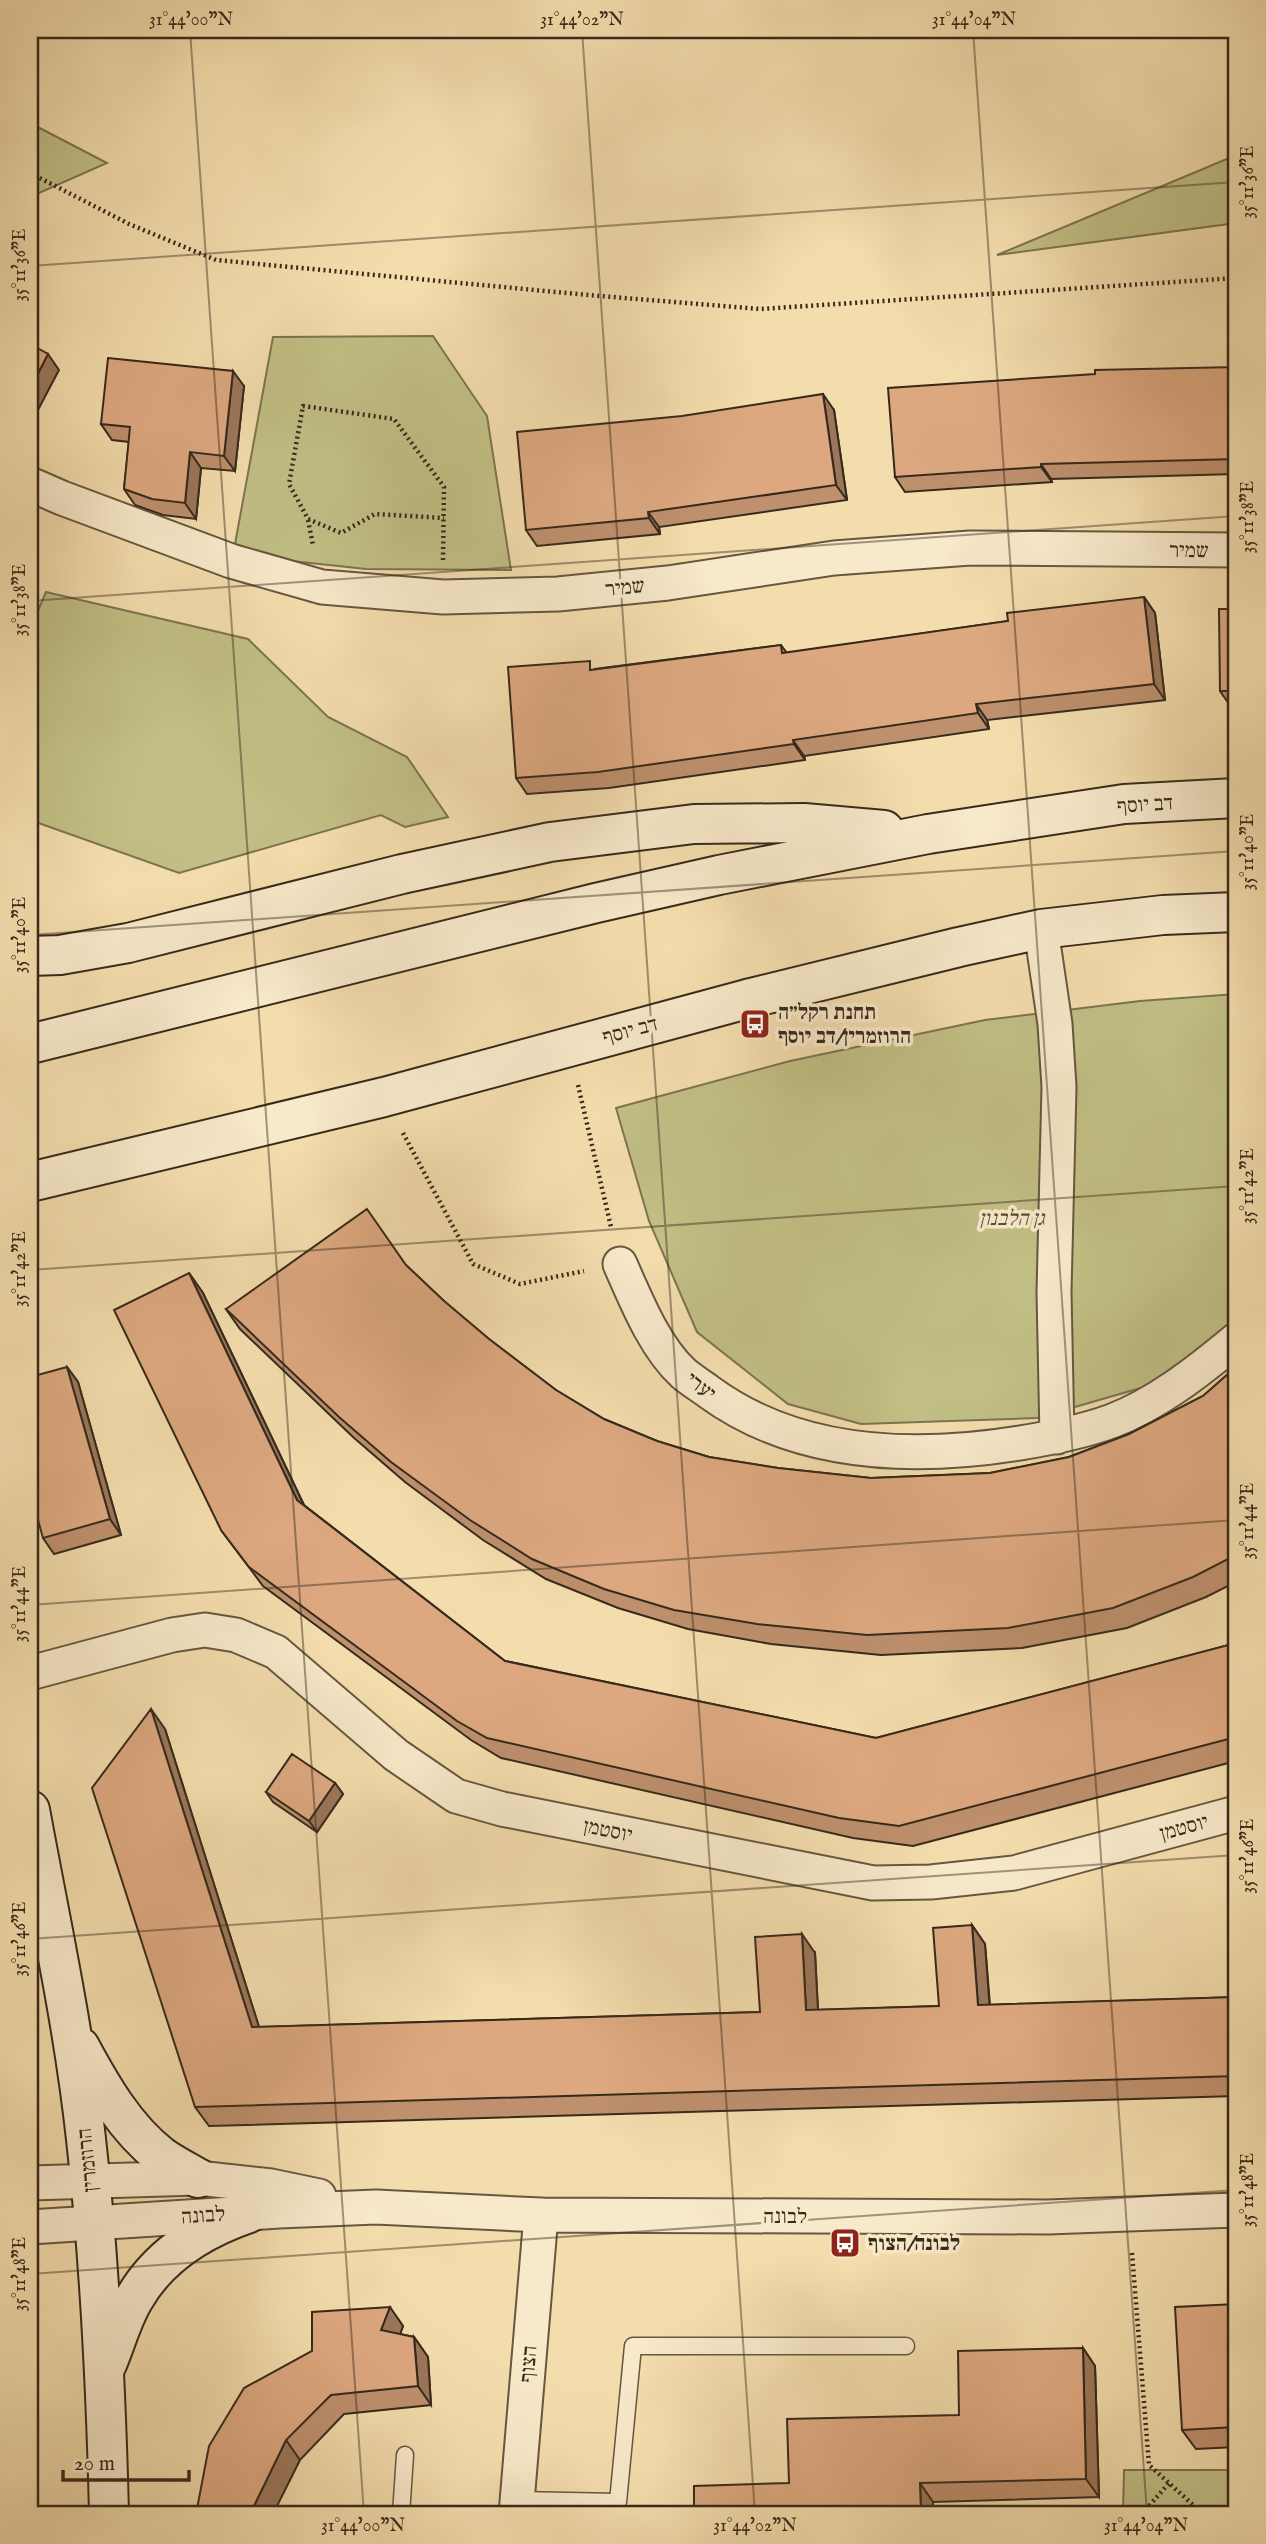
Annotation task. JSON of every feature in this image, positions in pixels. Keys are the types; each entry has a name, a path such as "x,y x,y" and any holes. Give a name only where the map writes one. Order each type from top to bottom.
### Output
{"main road":[{"name":"דב יוסף","path":"30,1044 596,903 719,876 928,834 1124,804 1236,798"},
{"path":"30,956 60,955 128,943 402,874 550,842 694,824 804,823 928,834"},
{"name":"דב יוסף","path":"30,1182 384,1097 747,999 959,947 1041,929 1163,915 1236,912"},
{"name":"הרוזמרין","path":"30,1810 71,2031 90,2180 104,2373 109,2514"},
{"path":"71,2031 95,2075 139,2135 161,2156 198,2178"},
{"path":"104,2373 133,2299 156,2267 184,2244 218,2223 248,2213"}],"street":[{"name":"שמיר","path":"30,484 231,561 322,587 443,597 558,594 668,583 834,558 970,548 1236,551"},
{"path":"1041,929 1055,1024 1059,1087 1054,1292 1057,1437"},
{"name":"יערי","path":"620,1264 648,1326 682,1373 731,1408 788,1433 849,1448 917,1453 991,1448 1057,1437 1113,1421 1152,1401 1236,1340"},
{"name":"יוסטמן","path":"30,1673 183,1633 205,1630 236,1635 276,1652 396,1755 456,1796 502,1809 873,1883 931,1882 1014,1873 1236,1812"},
{"name":"לבונה","path":"30,2183 198,2178 271,2186 376,2207"},
{"name":"לבונה","path":"30,2227 376,2207 541,2214 1048,2217 1236,2210"},
{"name":"הצוף","path":"516,2507 541,2214"}],"lane":[{"path":"516,2507 618,2502 633,2346 906,2346"},
{"path":"401,2514 405,2455"}],"path":[{"path":"30,173 129,225 216,260 588,295 760,309 1236,278"},
{"path":"303,406 394,419 444,487 444,518 375,514 341,533 308,519 289,484 303,406"},
{"path":"384,1097 473,1264 520,1284 620,1264 569,1047"},
{"path":"1128,2214 1149,2465 1203,2514"},
{"path":"1142,2514 1169,2483"}],"green space":[{"path":"30,123 107,163 30,197"},
{"path":"1236,155 1236,223 997,255 1203,169"},
{"path":"433,336 487,416 511,570 366,569 282,560 235,544 273,337"},
{"path":"46,592 248,639 328,717 407,757 448,817 405,827 381,815 179,873 30,820 30,629"},
{"name":"גן הלבנון","path":"1236,994 1236,1324 1144,1387 1037,1418 861,1424 788,1404 697,1332 649,1221 616,1108 790,1061 985,1020 1140,1001"},
{"path":"1124,2470 1236,2470 1236,2514 1095,2514 1123,2512"}],"building":[{"path":"30,344 48,354 30,389"},
{"path":"108,358 233,371 224,456 190,452 185,503 152,499 124,489 130,427 101,424"},
{"path":"1236,367 1236,459 1041,464 1041,467 895,477 888,388 1095,374 1095,370"},
{"path":"823,394 836,485 648,512 649,518 526,530 517,432 682,416"},
{"path":"1144,597 1154,684 976,704 978,713 793,740 794,744 598,772 516,778 508,667 590,661 590,670 781,645 782,653 1008,621 1007,613"},
{"path":"1219,609 1236,609 1236,691 1220,691"},
{"path":"367,1209 406,1265 489,1339 556,1390 604,1419 657,1441 709,1457 871,1478 990,1473 1069,1457 1129,1434 1203,1396 1236,1367 1236,1555 1193,1577 1113,1608 1008,1628 867,1635 757,1624 674,1610 604,1589 532,1559 470,1520 391,1462 339,1417 226,1309"},
{"path":"189,1273 297,1500 505,1661 876,1738 1236,1643 1236,1737 899,1826 839,1818 487,1738 457,1721 249,1567 221,1530 114,1310"},
{"path":"67,1367 110,1519 43,1538 30,1491 30,1377"},
{"path":"151,1709 252,2027 760,2012 755,1937 802,1934 806,2010 939,2006 933,1928 972,1925 978,2005 1236,1997 1236,2076 195,2107 92,1788"},
{"path":"292,1754 335,1783 309,1821 266,1792"},
{"path":"1236,2304 1236,2427 1182,2430 1175,2307"},
{"path":"390,2307 381,2330 414,2337 418,2386 331,2395 286,2440 252,2514 196,2514 209,2446 244,2388 312,2351 312,2312"},
{"path":"1083,2348 1086,2479 920,2483 921,2514 694,2514 694,2486 789,2483 787,2419 959,2415 958,2351"}],"place":[{"name":"תחנת רקל״ה הרוזמרין/דב יוסף","path":"755,1024"},
{"name":"לבונה/הצוף","path":"845,2243"}]}
